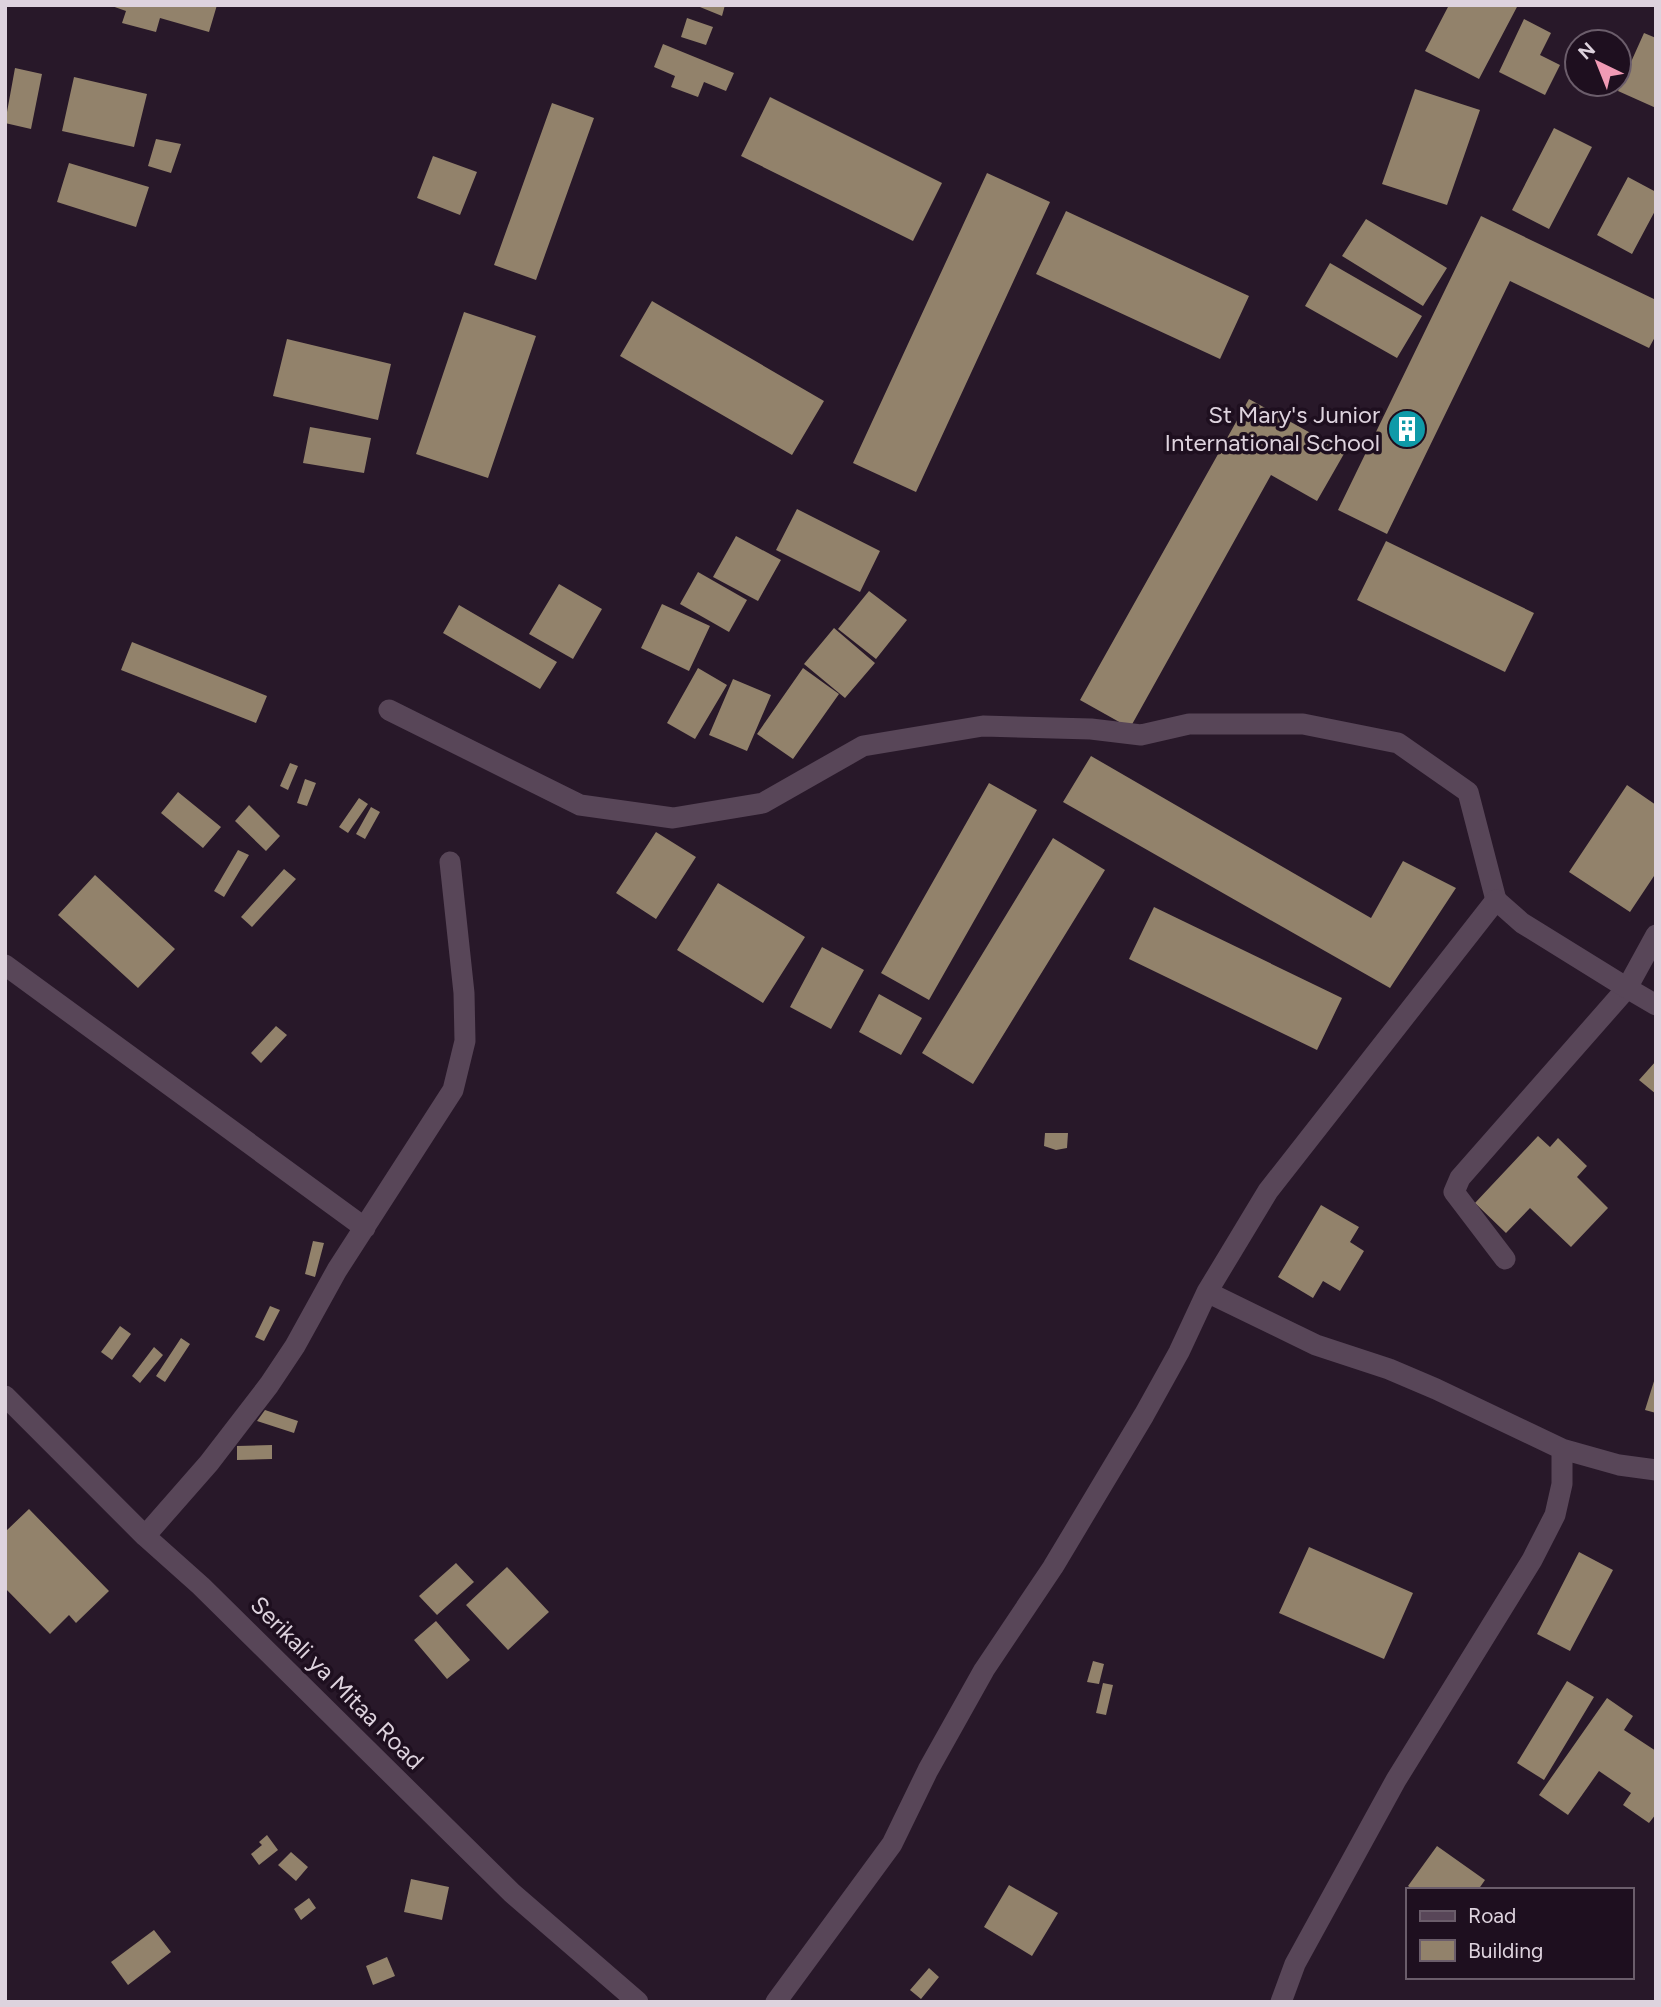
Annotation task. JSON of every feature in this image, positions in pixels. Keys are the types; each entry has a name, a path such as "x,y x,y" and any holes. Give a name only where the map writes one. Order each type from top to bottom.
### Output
{"street":[{"path":"389,710 579,805 673,818 763,803 863,746 982,726 1091,729 1141,735 1189,724 1303,724 1398,743 1468,792 1496,900 1522,923 1656,1006"},
{"path":"145,1536 209,1463 295,1346 337,1270 453,1090 466,1041 464,993 450,862"},
{"path":"776,2002 892,1844 928,1770 984,1670 1053,1567 1144,1415 1179,1352 1207,1292 1268,1191 1496,900"},
{"path":"1505,1259 1454,1192 1460,1178 1626,988 1656,935"},
{"path":"5,965 365,1228"},
{"path":"1207,1292 1316,1345 1389,1369 1562,1449 1619,1465 1656,1470"},
{"name":"Serikali ya Mitaa Road","path":"5,1396 145,1536 201,1586 512,1892 638,2002"},
{"path":"1281,2002 1295,1964 1390,1791 1532,1560 1555,1515 1562,1483 1562,1449"}],"building":[{"path":"109,5 217,5 209,32 160,18 156,32 122,23 126,11"},
{"path":"695,5 725,5 722,16"},
{"path":"1449,5 1518,5 1479,79 1425,51"},
{"path":"687,18 713,27 706,45 681,37"},
{"path":"1524,19 1551,33 1540,55 1560,65 1545,95 1499,72"},
{"path":"1644,33 1656,38 1656,108 1633,98 1633,58"},
{"path":"663,44 734,73 726,91 704,82 698,97 671,87 675,76 654,67"},
{"path":"15,68 42,74 31,129 5,123"},
{"path":"74,77 147,94 134,147 62,131"},
{"path":"1415,89 1480,110 1447,205 1382,184"},
{"path":"770,97 942,183 913,241 741,156"},
{"path":"552,103 594,118 536,280 494,265"},
{"path":"1554,128 1592,147 1549,229 1512,210"},
{"path":"156,139 181,144 171,173 148,166"},
{"path":"433,156 477,172 460,215 417,198"},
{"path":"69,163 149,187 136,227 57,202"},
{"path":"987,173 1050,202 916,492 853,463"},
{"path":"1628,177 1656,192 1656,209 1632,254 1597,235"},
{"path":"1066,211 1249,296 1220,359 1036,274"},
{"name":"St Mary's Junior International School","path":"1481,216 1656,300 1656,335 1649,348 1510,281 1387,534 1338,510"},
{"path":"1366,219 1447,268 1423,306 1342,256"},
{"path":"1330,263 1422,316 1397,358 1305,306"},
{"path":"652,301 824,401 792,455 620,356"},
{"path":"464,312 536,336 488,478 416,454"},
{"path":"287,339 391,364 378,420 273,396"},
{"name":"St Mary's Junior International School","path":"1249,399 1345,452 1317,501 1271,475 1130,728 1080,700"},
{"path":"310,427 371,438 364,473 303,463"},
{"path":"797,509 880,551 860,592 776,550"},
{"path":"736,536 781,560 758,601 713,577"},
{"path":"1386,541 1534,613 1505,672 1357,600"},
{"path":"698,572 747,600 729,632 680,604"},
{"path":"559,584 602,609 573,659 529,634"},
{"path":"869,591 907,620 876,659 838,629"},
{"path":"662,604 710,626 689,671 641,648"},
{"path":"459,605 557,662 540,689 443,633"},
{"path":"834,628 875,663 845,698 804,664"},
{"path":"132,642 267,696 256,723 121,670"},
{"path":"698,668 727,685 695,739 667,723"},
{"path":"803,668 839,694 793,759 757,734"},
{"path":"733,679 771,695 747,751 709,735"},
{"path":"1091,756 1371,918 1403,861 1456,888 1390,988 1063,802"},
{"path":"290,763 298,766 288,790 280,786"},
{"path":"305,779 316,783 307,806 297,803"},
{"path":"989,783 1037,810 929,1000 881,973"},
{"path":"1627,785 1656,805 1656,873 1630,912 1569,872"},
{"path":"178,792 221,827 203,848 161,813"},
{"path":"359,798 368,804 348,833 339,827"},
{"path":"249,805 280,836 266,851 235,821"},
{"path":"371,807 380,812 365,839 356,834"},
{"path":"656,832 696,857 656,919 616,893"},
{"path":"1053,838 1105,870 973,1084 922,1053"},
{"path":"238,850 249,855 224,897 214,891"},
{"path":"284,869 296,879 252,927 241,917"},
{"path":"95,875 175,949 138,988 58,915"},
{"path":"718,883 805,937 763,1003 677,950"},
{"path":"1154,907 1342,998 1317,1050 1129,959"},
{"path":"822,947 864,970 831,1029 790,1007"},
{"path":"879,994 922,1018 901,1055 859,1032"},
{"path":"276,1026 287,1035 261,1063 251,1053"},
{"path":"1656,1061 1656,1094 1639,1080"},
{"path":"1045,1133 1068,1133 1067,1148 1056,1150 1044,1146"},
{"path":"1538,1136 1550,1147 1558,1138 1587,1166 1577,1177 1608,1208 1571,1247 1530,1208 1506,1233 1475,1203"},
{"path":"1321,1205 1359,1227 1350,1242 1364,1251 1340,1291 1323,1281 1313,1298 1278,1277"},
{"path":"313,1241 324,1243 315,1277 305,1274"},
{"path":"270,1306 280,1310 264,1341 255,1337"},
{"path":"120,1326 131,1334 112,1360 101,1352"},
{"path":"181,1338 190,1344 165,1382 156,1376"},
{"path":"154,1347 163,1355 140,1383 132,1376"},
{"path":"1656,1378 1656,1413 1645,1410"},
{"path":"265,1410 298,1421 294,1433 257,1421"},
{"path":"272,1445 272,1459 237,1460 237,1446"},
{"path":"29,1509 109,1591 76,1623 69,1615 50,1634 5,1588 5,1532"},
{"path":"1309,1547 1413,1593 1384,1659 1279,1613"},
{"path":"1579,1552 1613,1570 1570,1651 1537,1634"},
{"path":"456,1563 474,1582 437,1615 419,1596"},
{"path":"507,1567 549,1612 508,1650 466,1605"},
{"path":"436,1621 470,1660 447,1679 414,1640"},
{"path":"1093,1661 1104,1664 1099,1684 1087,1682"},
{"path":"1567,1681 1594,1697 1544,1780 1517,1763"},
{"path":"1103,1683 1113,1685 1106,1715 1096,1713"},
{"path":"1607,1698 1633,1716 1624,1730 1656,1751 1656,1814 1649,1823 1623,1805 1631,1793 1599,1771 1568,1815 1539,1795"},
{"path":"267,1835 278,1850 259,1865 251,1854 262,1845 259,1842"},
{"path":"1437,1846 1485,1880 1479,1888 1408,1886"},
{"path":"291,1852 308,1867 296,1881 278,1865"},
{"path":"411,1879 449,1887 442,1920 404,1912"},
{"path":"1009,1885 1058,1913 1032,1956 984,1927"},
{"path":"309,1898 316,1908 301,1920 294,1909"},
{"path":"154,1930 171,1952 128,1985 111,1962"},
{"path":"387,1957 395,1976 373,1985 366,1966"},
{"path":"929,1968 939,1977 921,1999 910,1990"}],"place":[{"name":"St Mary's Junior International School","path":"1407,429"}]}
